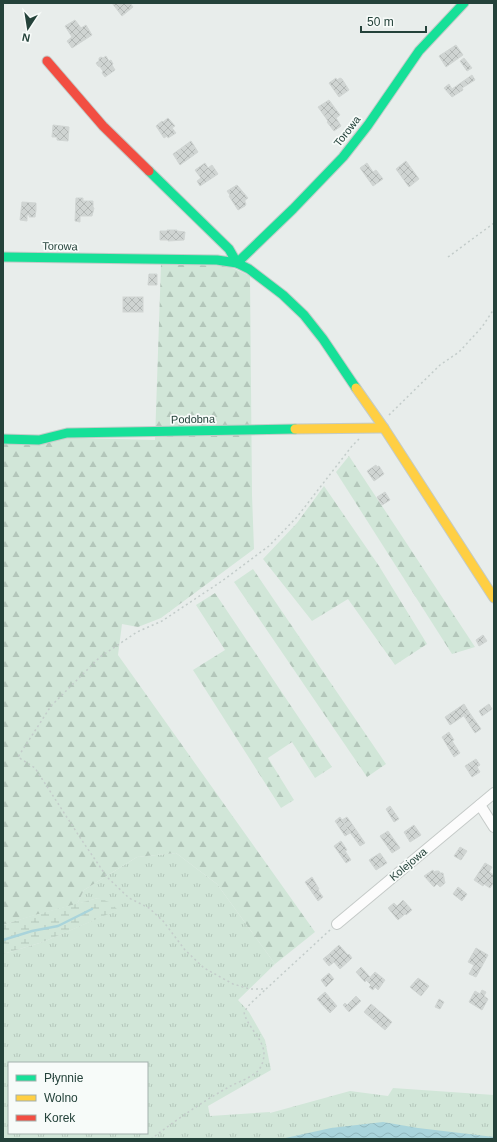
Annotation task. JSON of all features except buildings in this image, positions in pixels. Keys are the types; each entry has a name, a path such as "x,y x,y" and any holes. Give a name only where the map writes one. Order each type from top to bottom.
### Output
{"street":[{"name":"Torowa","path":"3,257 217,260 237,263 293,209 343,157 419,51 464,3"},
{"path":"47,61 103,126 229,249 237,263 262,278 283,295 304,316 323,339 382,426 494,598"},
{"name":"Podobna","path":"3,439 39,440 67,433 371,429 382,426"},
{"name":"Kolejowa","path":"337,924 494,793"},
{"path":"480,805 494,827"}],"path":[{"path":"448,257 494,223"},
{"path":"382,426 440,365 459,352 482,328 494,309"},
{"path":"266,988 250,988 233,984 204,968 185,950 163,921 149,908 129,898 107,877 35,768 18,757 51,706 100,657 137,632 162,622 222,581 269,546 297,517 352,446 371,429"},
{"path":"151,1139 229,1086 255,1074 262,1066 264,1053 261,1042 246,1019 244,1012 266,988 337,924"}],"green space":[{"path":"161,264 228,266 250,276 252,495 254,549 161,618 138,627 122,624 118,655 315,932 275,964 217,884 176,853 137,857 84,890 77,904 3,925 3,436 155,440"},
{"path":"349,456 475,647 452,654 336,472"},
{"path":"324,486 379,566 427,644 395,665 348,599 312,621 263,559 297,523"},
{"path":"253,569 386,764 367,777 234,582"},
{"path":"215,593 332,767 315,778 292,742 268,758 294,800 281,808 193,670 225,650 196,605"},
{"path":"176,853 217,884 275,964 238,1000 249,1012 265,1040 271,1070 208,1106 210,1116 270,1113 350,1091 388,1096 393,1088 494,1095 494,1139 3,1139 3,954 43,942 117,910 98,898 77,904 84,890 137,857"},
{"path":"98,898 109,902 118,910 43,942 3,954 3,925"}],"water":[{"path":"383,1122 418,1128 494,1137 494,1139 281,1139 331,1128"}],"waterway":[{"path":"3,940 32,931 58,926 92,909"}],"traffic: fast":[{"path":"237,263 293,209 343,157 368,125 419,51 464,3"},
{"path":"149,171 229,249 237,263"},
{"path":"3,257 217,260 237,263 249,269 283,295 304,315 323,339 356,388"},
{"path":"3,439 39,440 67,433 295,429"}],"traffic: slow":[{"path":"356,388 384,428 494,598"},
{"path":"295,429 384,428"}],"traffic: jam":[{"path":"47,61 103,126 149,171"}]}
